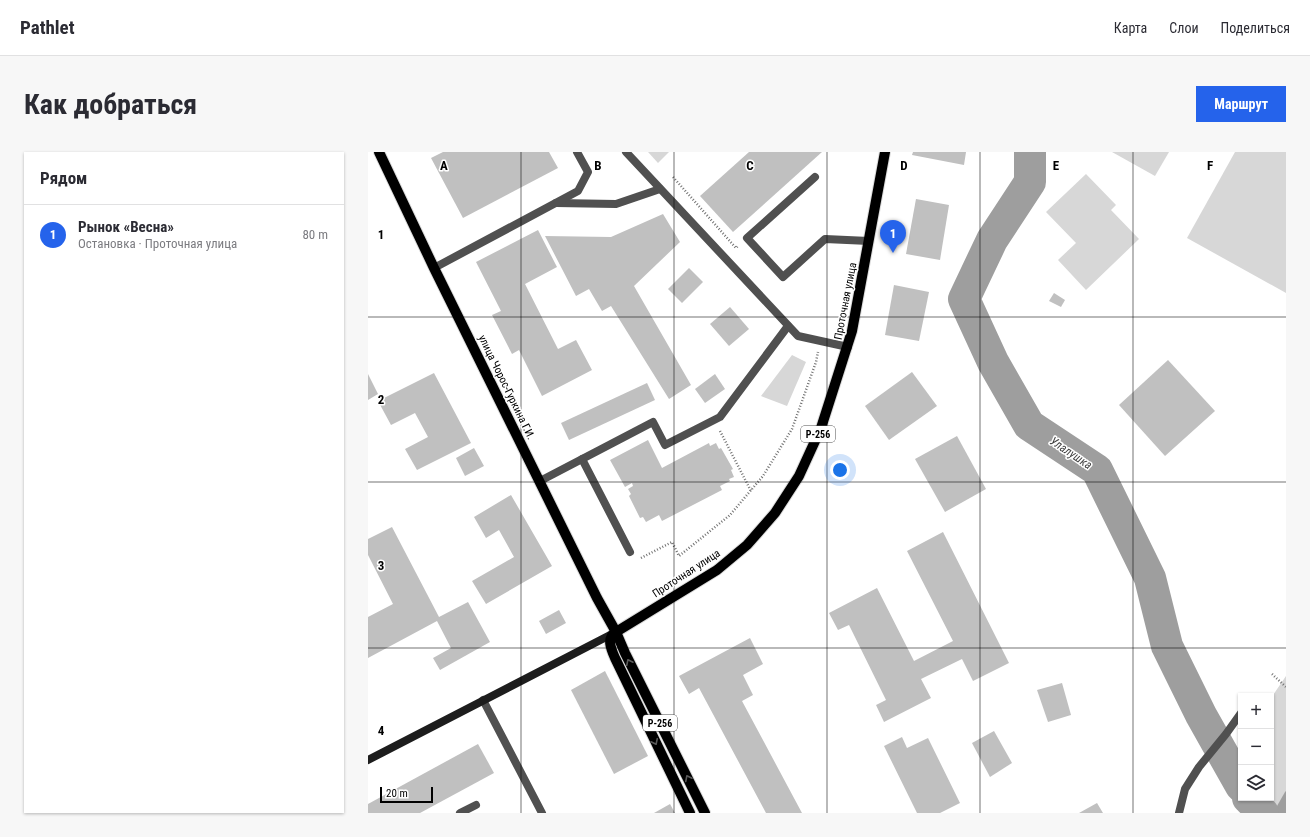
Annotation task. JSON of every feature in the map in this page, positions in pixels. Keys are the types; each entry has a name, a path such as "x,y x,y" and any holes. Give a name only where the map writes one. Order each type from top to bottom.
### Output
{"main road":[{"name":"улица Чорос-Гуркина Г.И.","path":"379,152 434,268 705,813"},
{"name":"Проточная улица","path":"616,632 717,570 747,545 775,513 799,476 821,428 848,347 885,152"},
{"name":"Р-256","path":"616,632 611,636 610,642 615,658 690,813"}],"street":[{"name":"Проточная улица","path":"368,760 616,632"}],"lane":[{"path":"434,268 578,191 588,172 577,152"},
{"path":"626,152 798,336 848,347"},
{"path":"815,177 747,238 783,278 825,239 869,241"},
{"path":"555,203 616,204 660,189"},
{"path":"540,481 653,422 665,445 720,417 788,326"},
{"path":"582,459 630,552"},
{"path":"483,700 542,813"},
{"path":"1179,813 1185,789 1199,767 1238,717"},
{"path":"460,813 476,804"}],"path":[{"path":"673,177 736,248 747,238"},
{"path":"630,552 635,561 672,542 679,556 730,515 763,476 792,429 816,362 821,341"},
{"path":"714,420 751,491"},
{"path":"1272,674 1286,687"}],"shaded area":[{"path":"648,152 669,152 658,163"},
{"path":"1112,152 1169,152 1155,176"},
{"path":"1235,152 1286,152 1286,293 1187,238"},
{"path":"1086,174 1116,205 1111,210 1139,239 1086,290 1058,260 1076,243 1046,212"},
{"path":"792,355 806,362 787,406 761,396"},
{"path":"1286,676 1286,813 1277,813 1269,801 1274,801 1274,694"},
{"path":"1286,791 1286,813 1273,813 1285,792"}],"building":[{"path":"443,152 549,152 558,168 463,218 431,158"},
{"path":"749,152 822,152 733,232 700,196"},
{"path":"913,152 966,152 964,165 912,155"},
{"path":"916,199 949,205 940,260 906,254"},
{"path":"663,214 680,242 634,286 691,385 669,399 611,306 602,311 589,289 576,296 545,236 611,237"},
{"path":"538,230 557,267 525,284 558,349 576,340 592,370 542,396 519,350 512,354 492,315 501,311 476,262"},
{"path":"689,268 703,282 682,303 668,289"},
{"path":"894,285 929,292 919,341 885,335"},
{"path":"1054,293 1065,300 1061,307 1049,301"},
{"path":"730,307 749,329 729,346 710,324"},
{"path":"1168,360 1215,411 1165,456 1119,405"},
{"path":"912,372 937,406 889,440 865,406"},
{"path":"434,373 471,443 417,470 405,449 428,437 415,413 391,425 378,401"},
{"path":"368,374 378,394 368,400"},
{"path":"715,374 725,389 705,403 695,389"},
{"path":"647,383 655,400 569,440 561,423"},
{"path":"957,436 986,489 945,512 915,459"},
{"path":"648,440 662,468 709,443 710,446 716,443 719,449 721,448 733,469 731,470 734,477 729,479 730,481 720,486 722,490 662,521 659,515 646,522 643,517 640,518 629,496 631,494 628,489 633,486 632,483 625,487 610,460"},
{"path":"474,448 484,466 465,476 456,458"},
{"path":"511,495 552,566 486,604 472,581 514,557 499,530 486,538 474,517"},
{"path":"392,527 439,617 468,602 490,642 440,670 433,658 451,648 437,621 368,658 368,617 393,604 368,555 368,539"},
{"path":"943,532 1009,663 973,681 962,659 921,679 931,698 884,722 876,705 886,700 849,625 838,630 829,613 877,588 914,661 953,641 907,551"},
{"path":"559,610 566,623 546,634 539,621"},
{"path":"750,638 763,664 743,675 753,695 742,701 802,813 766,813 699,688 689,694 679,676"},
{"path":"605,671 648,756 614,774 571,690"},
{"path":"1062,683 1071,715 1048,722 1037,690"},
{"path":"994,731 1012,763 990,777 972,743"},
{"path":"902,737 907,748 928,738 960,803 940,813 917,813 884,746"},
{"path":"478,744 494,773 420,813 368,813 368,804"},
{"path":"1097,803 1103,813 1079,813"},
{"path":"670,804 675,813 654,813"}],"waterway":[{"name":"Улалушка","path":"1030,152 1030,182 992,240 964,299 993,362 1029,425 1097,470 1150,578 1167,646 1201,715 1238,781"},
{"name":"Улалушка","path":"1251,801 1263,813"}],"place":[{"name":"Рынок «Весна»","path":"893,253"}]}
